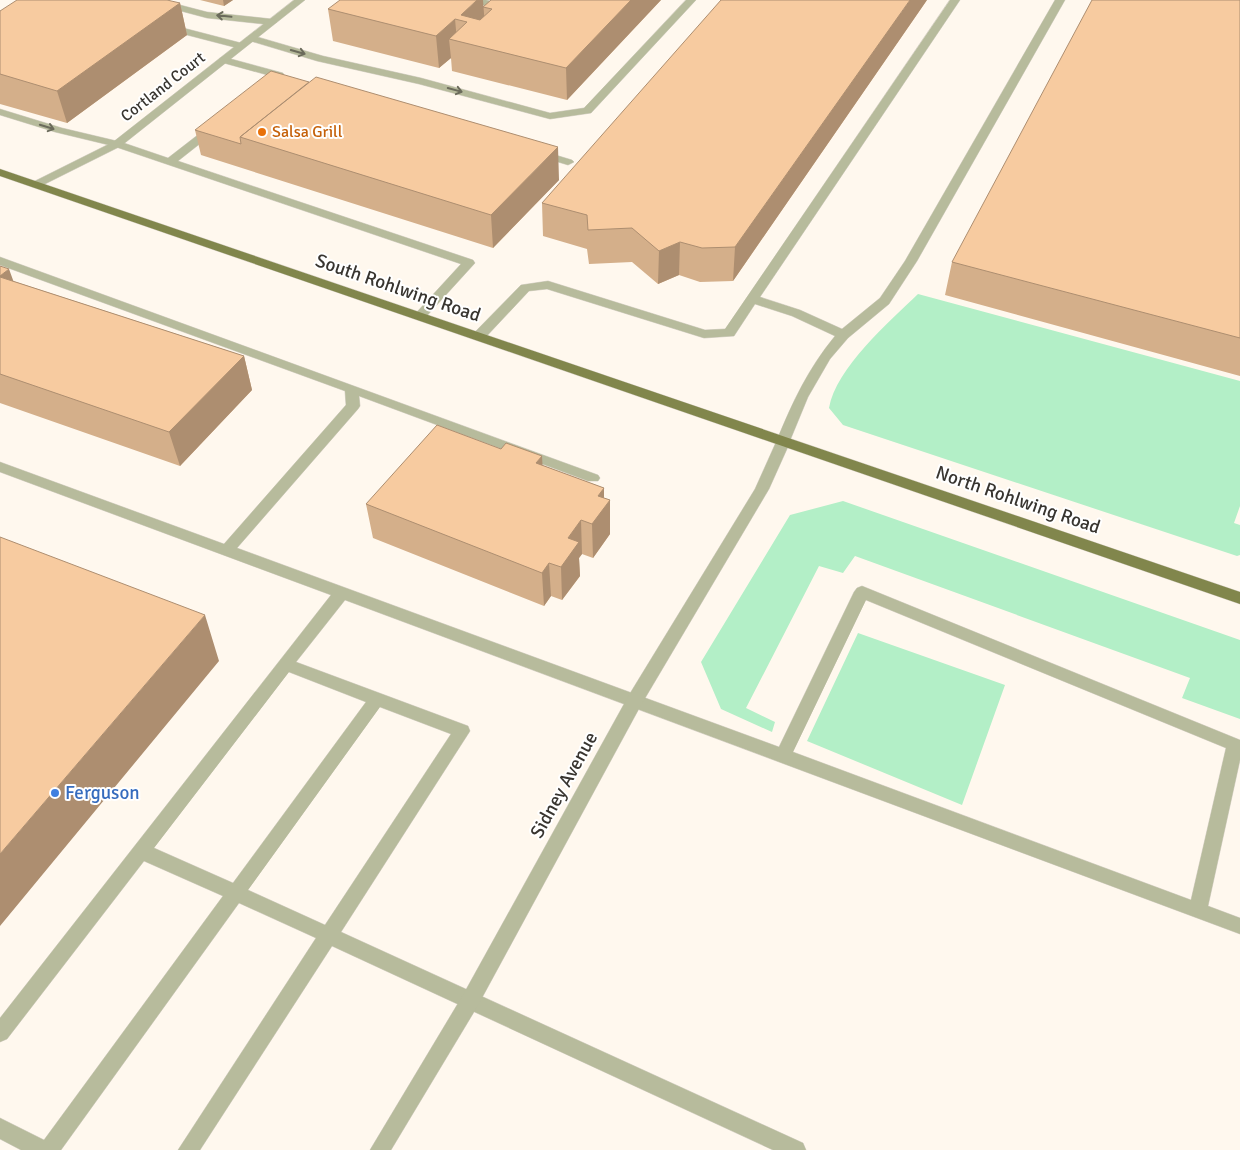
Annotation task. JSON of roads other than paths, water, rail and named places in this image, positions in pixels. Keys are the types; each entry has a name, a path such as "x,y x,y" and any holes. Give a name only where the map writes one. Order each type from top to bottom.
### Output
{"main road":[{"name":"South Rohlwing Road","path":"0,172 784,440"},
{"name":"North Rohlwing Road","path":"784,440 1240,598"}],"street":[{"path":"150,0 207,14 272,22"},
{"name":"Cortland Court","path":"37,184 117,144 300,0"},
{"path":"473,0 504,8"},
{"path":"251,38 321,59 421,80 550,116 588,111 691,0"},
{"path":"479,336 525,288 548,285 704,334 729,333 956,0"},
{"name":"Sidney Avenue","path":"380,1150 470,1002 635,700 762,489 801,397 825,357 843,335 885,301 911,261 1060,0"},
{"path":"158,24 241,46"},
{"path":"224,60 284,77 264,88"},
{"path":"0,112 59,130 117,144 469,263 420,316"},
{"path":"170,162 217,125"},
{"path":"531,151 568,162"},
{"path":"0,261 593,478"},
{"path":"752,299 796,313 843,335"},
{"path":"227,550 354,406 352,389"},
{"path":"0,467 635,700 1240,926"},
{"path":"0,1033 342,592"},
{"path":"783,755 862,592 1238,746 1198,910"},
{"path":"188,1150 462,731 286,665"},
{"path":"49,1150 377,699"},
{"path":"141,851 329,934 470,1002 796,1150"},
{"path":"0,1128 42,1150"}],"place":[{"name":"Salsa Grill","path":"262,132"},
{"name":"Ferguson","path":"55,793"}]}
